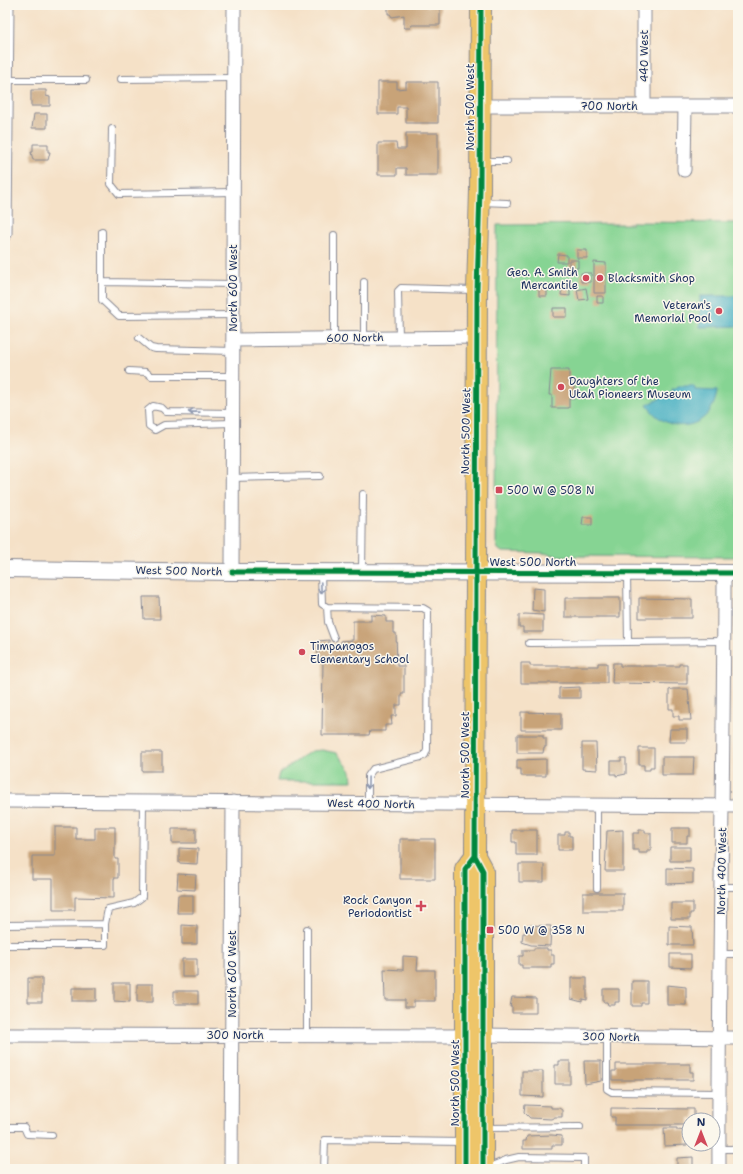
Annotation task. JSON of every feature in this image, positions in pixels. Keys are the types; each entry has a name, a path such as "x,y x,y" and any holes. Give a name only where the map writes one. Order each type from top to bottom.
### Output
{"main road":[{"name":"North 500 West","path":"481,5 475,572 475,856 465,870 474,1036 483,1128 484,1169"},
{"name":"North 500 West","path":"465,1169 465,1142 474,1036"}],"street":[{"path":"5,234 7,5"},
{"name":"North 600 West","path":"232,572 234,5"},
{"name":"440 West","path":"644,5 644,106"},
{"name":"700 North","path":"480,106 738,106"},
{"path":"684,170 685,106"},
{"name":"600 North","path":"233,345 364,338 478,338"},
{"name":"West 500 North","path":"5,569 232,572 731,573"},
{"name":"North 400 West","path":"719,1112 718,1038 723,806 724,641 731,573"},
{"name":"West 400 North","path":"5,801 738,806"},
{"name":"North 600 West","path":"231,1169 233,802"},
{"name":"300 North","path":"5,1035 738,1038"},
{"name":"North 400 West","path":"719,1152 719,1169"}],"lane":[{"path":"121,79 234,78"},
{"path":"7,80 86,80"},
{"path":"112,129 110,184 119,194 233,192"},
{"path":"480,161 507,161"},
{"path":"480,202 507,203"},
{"path":"102,232 102,300 119,316 233,315"},
{"path":"334,235 334,339"},
{"path":"102,282 233,284"},
{"path":"364,282 364,338"},
{"path":"399,338 398,291 401,288 477,290"},
{"path":"139,338 151,348 156,350 233,345"},
{"path":"129,371 146,372 151,376 232,376"},
{"path":"153,406 162,408 166,412 232,418 164,425 155,430 148,426 148,410 153,406"},
{"path":"232,478 320,476"},
{"path":"362,572 364,494"},
{"path":"321,572 324,606 334,638"},
{"path":"627,573 628,642"},
{"path":"324,606 423,608 428,611 427,750 425,756 373,769 368,776 368,804"},
{"path":"529,643 724,641"},
{"path":"5,945 105,945 105,924 108,909 134,903 142,897 143,802"},
{"path":"597,805 597,888"},
{"path":"721,887 738,887"},
{"path":"5,925 105,924"},
{"path":"307,929 307,1036"},
{"path":"720,954 738,954"},
{"path":"607,1038 607,1089 612,1092 719,1093"},
{"path":"483,1128 580,1126"},
{"path":"5,1127 24,1127 27,1134 52,1135"},
{"path":"324,1169 325,1140 465,1142"},
{"path":"721,1150 738,1149"},
{"path":"484,1169 506,1160 519,1157 584,1158 584,1169"}],"green space":[{"path":"633,222 738,223 738,557 559,556 543,553 502,552 498,549 496,543 497,225 632,224"},
{"path":"322,750 337,753 351,771 352,781 277,781 279,773 311,751"}],"water":[{"name":"Veteran's Memorial Pool","path":"700,296 738,296 738,326 700,327"},
{"path":"681,386 694,386 695,390 717,391 713,404 707,415 688,425 677,425 666,422 656,415 647,405 673,392 672,390"}],"building":[{"path":"388,5 427,5 427,7 437,5 440,6 440,25 412,25 410,28 405,28 404,15 392,17 388,14"},
{"path":"378,82 397,82 397,89 406,88 406,82 438,82 438,123 406,123 406,107 397,107 397,114 378,114"},
{"path":"31,90 46,90 46,96 50,97 50,106 31,106"},
{"path":"34,114 47,114 47,128 32,128"},
{"path":"406,133 438,133 438,175 406,175 406,168 397,168 397,175 378,175 378,143 396,143 397,149 406,149"},
{"path":"33,144 48,144 48,152 50,152 48,160 33,160 31,152 33,152"},
{"path":"577,250 587,250 587,258 577,258"},
{"path":"558,254 567,255 567,262 557,262"},
{"path":"569,260 578,260 578,268 569,268"},
{"name":"Blacksmith Shop","path":"594,262 606,263 606,293 594,293"},
{"name":"Geo. A. Smith Mercantile","path":"581,273 591,273 591,282 581,282"},
{"path":"562,286 570,286 570,296 561,295"},
{"path":"539,288 547,288 547,296 539,296"},
{"path":"586,288 588,299 579,300 577,290"},
{"path":"597,296 603,296 603,303 597,303"},
{"path":"553,308 567,308 567,317 553,317"},
{"name":"Daughters of the Utah Pioneers Museum","path":"551,370 569,370 569,383 574,383 574,399 569,399 569,408 552,408 552,395 549,395"},
{"path":"583,517 592,517 592,525 582,525"},
{"path":"533,588 544,589 544,612 532,610"},
{"path":"143,597 159,597 160,619 144,619"},
{"path":"565,598 620,598 620,617 565,617"},
{"path":"639,598 692,599 692,618 639,618"},
{"path":"371,615 386,616 386,622 393,622 393,633 396,633 397,666 404,666 404,694 401,694 401,705 396,705 396,716 391,716 392,725 385,725 385,731 370,731 369,735 322,735 323,660 318,660 318,641 329,640 329,645 341,644 341,641 353,640 353,621 371,621"},
{"path":"519,615 543,615 543,632 523,632 523,627 519,627"},
{"path":"521,663 530,663 530,666 598,666 598,663 607,663 607,683 521,683"},
{"path":"613,663 620,663 620,666 679,666 679,664 687,664 687,684 612,683"},
{"path":"580,687 580,698 559,698 559,688"},
{"path":"688,689 691,720 679,720 679,716 673,716 673,709 669,709 669,690"},
{"path":"521,712 561,713 561,730 521,730"},
{"path":"670,729 687,729 687,742 669,742"},
{"path":"517,735 543,735 543,738 546,738 546,747 544,747 543,753 517,753"},
{"path":"582,743 596,743 597,770 582,769"},
{"path":"639,748 654,748 654,767 650,767 650,770 644,770 644,765 639,765"},
{"path":"142,752 162,752 162,771 142,771"},
{"path":"662,757 694,757 693,775 662,775"},
{"path":"621,758 626,758 626,774 616,776 616,774 611,774 611,761 621,761"},
{"path":"546,759 546,776 521,776 521,769 517,769 517,760"},
{"path":"55,827 76,827 76,839 95,839 95,827 115,827 115,859 118,859 118,878 114,878 114,898 75,897 75,910 53,910 53,879 32,879 32,856 55,856"},
{"path":"672,828 690,828 690,836 687,836 687,843 672,843"},
{"path":"172,829 196,829 196,843 172,843"},
{"path":"512,830 537,830 537,855 516,855 516,842 512,842"},
{"path":"623,830 623,871 605,871 607,831"},
{"path":"639,830 645,830 645,833 651,833 651,850 647,850 647,853 639,853 639,850 633,850 633,833 639,833"},
{"path":"565,832 569,832 569,836 572,836 572,850 558,850 558,835 565,835"},
{"path":"400,839 435,839 435,879 400,879"},
{"path":"670,847 690,847 690,861 670,861"},
{"path":"179,848 198,849 197,864 179,863"},
{"path":"519,864 544,864 544,882 519,882"},
{"path":"667,868 693,869 693,883 667,884"},
{"path":"178,874 196,875 195,890 177,889"},
{"path":"583,893 623,893 623,911 583,911"},
{"path":"178,895 193,895 193,913 177,913"},
{"path":"671,903 693,903 693,913 690,913 690,919 671,919"},
{"path":"182,925 197,926 197,944 182,944"},
{"path":"527,925 551,926 550,946 531,945 522,942 523,933 526,933"},
{"path":"669,926 692,927 693,945 669,945"},
{"path":"534,948 547,948 547,950 551,950 551,955 554,955 554,964 551,964 551,968 522,968 522,965 519,965 519,956 523,956 523,950 534,950"},
{"path":"670,954 691,954 691,968 670,967"},
{"path":"403,956 418,957 417,970 435,970 435,1001 414,1001 414,1007 405,1007 405,1000 385,1000 384,969 403,970"},
{"path":"182,959 197,959 197,977 182,977"},
{"path":"28,978 42,978 42,1002 28,1002"},
{"path":"571,978 587,978 587,1000 582,999 582,1002 571,999"},
{"path":"632,981 647,981 647,1003 641,1003 641,1006 632,1006"},
{"path":"114,983 130,983 130,1002 114,1001"},
{"path":"137,984 153,984 153,1002 137,1002"},
{"path":"667,985 686,987 686,1005 667,1005"},
{"path":"72,988 96,988 96,1001 72,1001"},
{"path":"603,989 619,989 619,1002 615,1002 615,1005 608,1005 607,1002 603,1002"},
{"path":"174,991 198,991 198,1004 174,1004"},
{"path":"512,997 536,998 536,1013 512,1013 512,1007 510,1007"},
{"path":"559,1061 570,1061 570,1084 555,1084 555,1065 559,1065"},
{"path":"584,1061 601,1061 601,1081 585,1084"},
{"path":"616,1064 690,1064 690,1072 693,1072 693,1080 612,1080 612,1071 616,1071"},
{"path":"522,1071 543,1071 543,1097 522,1096"},
{"path":"525,1105 551,1106 551,1108 559,1108 562,1110 562,1117 555,1117 551,1119 530,1118 524,1112"},
{"path":"611,1108 694,1109 694,1112 681,1112 681,1125 615,1125 615,1117 611,1117"},
{"path":"664,1128 677,1128 677,1130 681,1130 681,1145 665,1146"},
{"path":"527,1136 562,1136 562,1145 552,1145 552,1149 523,1149 523,1141 526,1141"},
{"path":"693,1157 693,1169 677,1169 677,1158"},
{"path":"638,1166 654,1166 654,1169 638,1169"},
{"path":"521,1167 538,1167 538,1169 521,1169"}],"cycle path":[{"path":"481,5 480,190 477,290 475,856 483,871 483,1169"},
{"path":"232,572 738,573"},
{"path":"465,1169 465,869 475,856"}],"place":[{"name":"Geo. A. Smith Mercantile","path":"586,278"},
{"name":"Blacksmith Shop","path":"600,278"},
{"name":"Veteran's Memorial Pool","path":"719,311"},
{"name":"Daughters of the Utah Pioneers Museum","path":"561,387"},
{"name":"500 W @ 508 N","path":"499,490"},
{"name":"Timpanogos Elementary School","path":"302,652"},
{"name":"Rock Canyon Periodontist","path":"421,906"},
{"name":"500 W @ 358 N","path":"490,930"}]}
